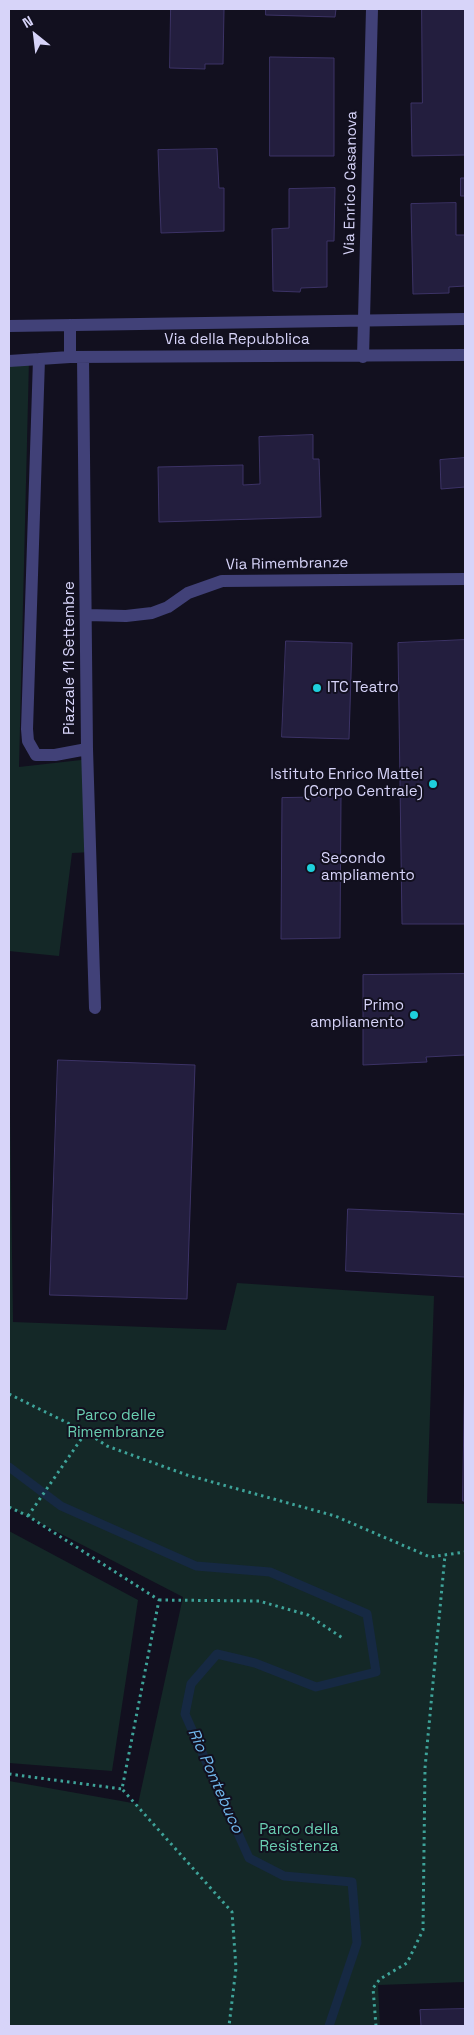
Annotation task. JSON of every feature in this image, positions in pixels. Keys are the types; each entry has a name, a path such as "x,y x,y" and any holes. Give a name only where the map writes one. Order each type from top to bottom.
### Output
{"street":[{"name":"Via Enrico Casanova","path":"363,357 372,9"},
{"name":"Via della Repubblica","path":"9,326 465,319"},
{"path":"70,325 70,357"},
{"name":"Via della Repubblica","path":"9,361 70,357 465,355"},
{"name":"Piazzale 11 Settembre","path":"39,359 28,741 36,754 55,755 87,749 83,357"},
{"name":"Via Rimembranze","path":"87,615 126,616 152,613 168,606 188,593 222,581 465,580"},
{"path":"87,749 95,1008"}],"path":[{"path":"9,1394 86,1432 107,1446 187,1475 335,1516 430,1557 465,1552"},
{"path":"28,1516 86,1432"},
{"path":"9,1507 28,1516 159,1600 259,1601 308,1615 344,1639"},
{"path":"376,2026 373,1988 380,1979 407,1963 423,1930 425,1768 445,1555"},
{"path":"122,1789 159,1600"},
{"path":"9,1774 122,1789 232,1912 236,1968 228,2026"}],"green space":[{"path":"29,360 19,767 90,759 94,852 72,853 59,956 9,951 9,361"},
{"name":"Parco della Resistenza","path":"9,1043 13,1322 226,1330 237,1283 434,1296 427,1503 465,1504 465,1982 378,1985 380,2026 9,2026 9,1781 138,1804 183,1597 9,1507"},
{"path":"9,1531 138,1600 112,1771 9,1763"}],"building":[{"path":"171,9 224,9 223,64 205,64 205,69 170,68"},
{"path":"266,9 336,9 335,17 266,15"},
{"path":"422,9 465,9 465,155 412,156 411,103 422,103"},
{"path":"270,57 334,58 334,156 270,156"},
{"path":"217,149 219,188 224,188 224,231 161,233 158,150"},
{"path":"461,178 465,178 465,196 461,196"},
{"path":"335,188 334,241 327,241 327,287 301,288 300,292 273,291 272,229 289,228 289,189"},
{"path":"456,203 456,235 465,235 465,286 449,287 449,293 413,294 411,204"},
{"path":"313,435 313,459 319,459 321,517 159,522 158,467 243,465 243,485 260,484 259,437"},
{"path":"465,458 465,487 441,489 440,460"},
{"name":"Istituto Enrico Mattei (Corpo Centrale)","path":"465,640 465,924 402,924 398,643"},
{"name":"ITC Teatro","path":"286,641 352,643 349,739 282,737"},
{"name":"Secondo ampliamento","path":"341,797 340,938 281,939 282,798"},
{"name":"Primo ampliamento","path":"465,974 465,1055 426,1057 427,1062 363,1065 363,975"},
{"path":"58,1060 195,1065 187,1299 50,1295"},
{"path":"348,1209 465,1214 465,1277 346,1271"},
{"path":"465,1355 465,1501 463,1501"},
{"path":"465,2009 465,2026 421,2026 420,2010"}],"waterway":[{"name":"Rio Pontebuco","path":"9,1467 61,1506 196,1566 270,1572 367,1614 376,1672 316,1687 255,1663 217,1654 191,1684 185,1714 249,1858 284,1876 352,1882 357,1943 329,2026"}],"place":[{"name":"ITC Teatro","path":"317,688"},
{"name":"Istituto Enrico Mattei (Corpo Centrale)","path":"433,784"},
{"name":"Secondo ampliamento","path":"311,868"},
{"name":"Primo ampliamento","path":"414,1015"}],"park label":[{"name":"Parco delle Rimembranze","path":"116,1424"}]}
